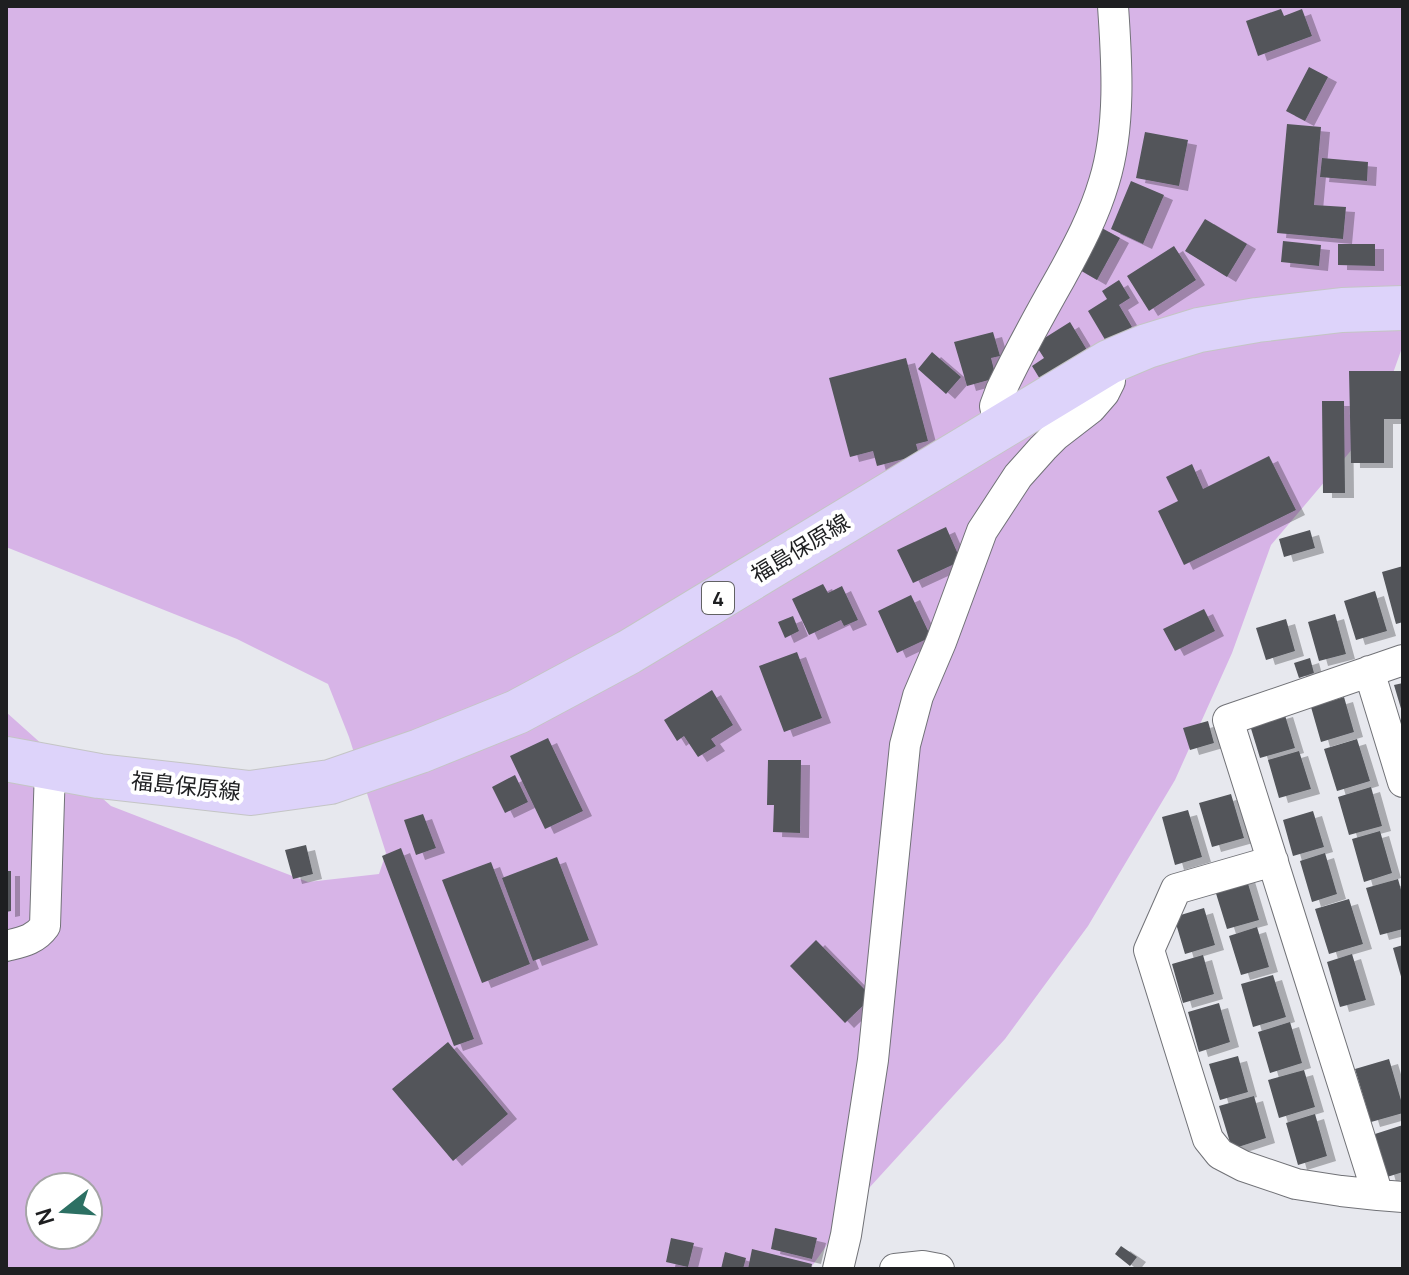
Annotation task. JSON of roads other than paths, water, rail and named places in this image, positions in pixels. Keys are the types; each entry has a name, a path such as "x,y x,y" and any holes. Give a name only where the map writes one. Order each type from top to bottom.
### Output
{"main road":[{"name":"福島保原線","path":"6,759 162,784 250,793 330,782 420,751 517,712 629,652 1109,362 1199,330 1342,310 1403,308"}],"street":[{"path":"1000,429 995,406 1001,390 1086,231 1105,179 1115,113 1113,6"},
{"path":"838,1269 873,1060 905,745 918,696 982,531 1018,476 1056,435 1091,408 1104,393 1110,381 1109,362"},
{"path":"1273,861 1176,889 1149,950 1208,1139 1220,1154 1243,1166 1296,1184 1390,1196 1273,861 1228,720 1403,660"},
{"path":"1369,671 1403,782"},
{"path":"6,946 40,934 45,926 50,768"},
{"path":"895,1269 923,1266 939,1269"}]}
